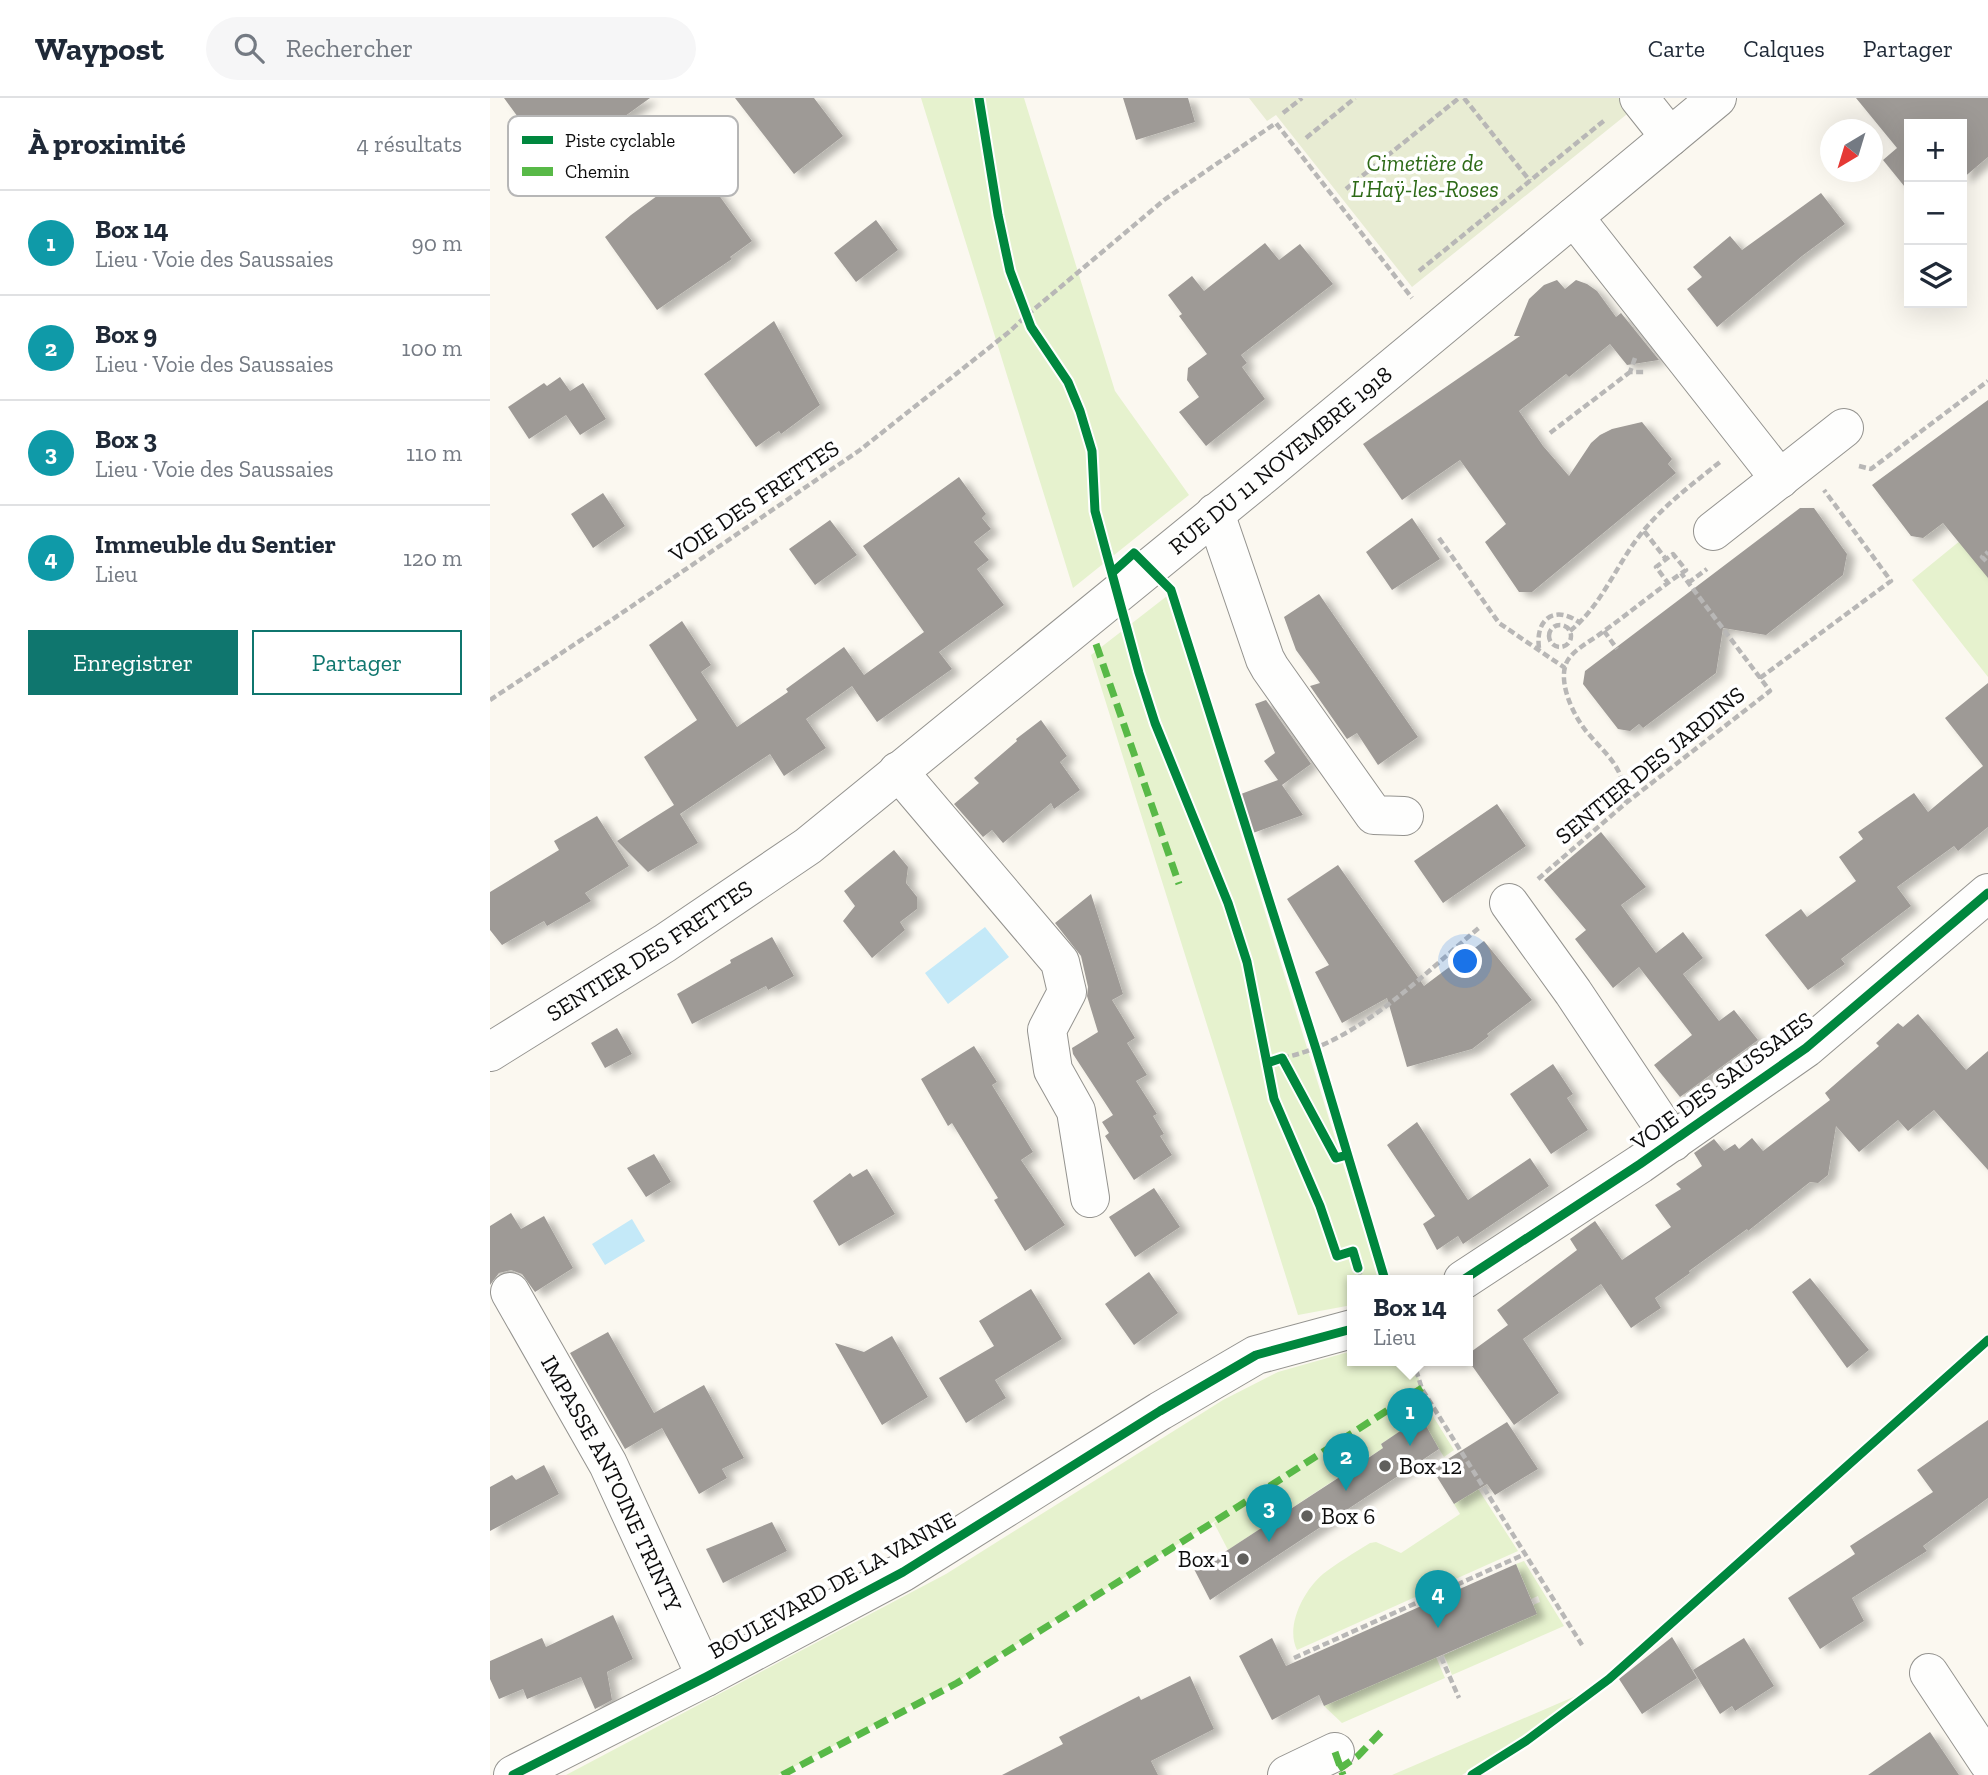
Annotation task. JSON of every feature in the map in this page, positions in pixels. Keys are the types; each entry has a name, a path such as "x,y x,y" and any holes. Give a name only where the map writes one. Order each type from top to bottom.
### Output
{"street":[{"name":"RUE DU 11 NOVEMBRE 1918","path":"808,846 1717,98"},
{"path":"1626,106 1670,137"},
{"path":"1574,217 1780,479"},
{"path":"1715,547 1780,479 1846,446"},
{"path":"1215,513 1270,668 1374,815 1404,816"},
{"path":"898,771 1060,962 1067,992 1047,1030 1053,1070 1076,1111 1090,1198"},
{"name":"SENTIER DES FRETTES","path":"490,1052 665,943 808,846"},
{"name":"VOIE DES SAUSSAIES","path":"1471,1275 1672,1142 1807,1048 1988,893"},
{"path":"1509,903 1573,992 1672,1142"},
{"name":"IMPASSE ANTOINE TRINTY","path":"510,1292 608,1464 706,1677"},
{"name":"BOULEVARD DE LA VANNE","path":"513,1775 706,1677 903,1572 1160,1411 1256,1355 1347,1330"},
{"path":"1929,1673 1988,1762"},
{"path":"1287,1775 1335,1752"}],"path":[{"path":"1283,113 1302,98"},
{"path":"1306,138 1355,98"},
{"path":"1346,189 1461,98 1530,181"},
{"path":"1419,271 1626,106"},
{"path":"1550,433 1630,372"},
{"path":"1846,446 1871,469 1988,381"},
{"path":"1570,631 1585,619 1644,531 1674,498 1727,457"},
{"path":"1644,531 1666,559"},
{"path":"1439,538 1499,623 1565,668"},
{"path":"1688,583 1715,547"},
{"path":"1986,561 1982,557 1988,552"},
{"path":"1626,803 1619,769 1583,727 1574,711 1565,680 1565,668 1570,657 1686,570 1673,554 1656,567 1668,583"},
{"path":"1681,573 1760,678"},
{"path":"1539,648 1538,633 1546,618 1559,613 1580,623"},
{"path":"1561,625 1570,631 1570,641 1565,646 1555,645 1551,640 1550,633 1554,627 1561,625"},
{"path":"1604,631 1617,649"},
{"path":"1358,1268 1360,1275"},
{"path":"1415,1366 1422,1389 1582,1645"},
{"path":"1458,1464 1465,1459"},
{"path":"1294,1658 1525,1554"},
{"path":"1441,1657 1459,1698"}],"green space":[{"path":"921,98 1024,98 1115,391 1189,495 1073,588"},
{"name":"Cimetière de L'Haÿ-les-Roses","path":"1249,98 1647,98 1412,287 1276,115 1267,121"},
{"path":"1988,518 1988,677 1912,580"},
{"path":"1167,596 1377,1275 1347,1275 1347,1306 1298,1315 1091,655"},
{"path":"1347,1352 1347,1366 1414,1366 1422,1388 1383,1414 1418,1392 1454,1450 1444,1457 1420,1418 1381,1444 1383,1448 1228,1550 1214,1523 1220,1518 956,1682 778,1775 566,1775 946,1574 1223,1400 1278,1372"},
{"path":"1466,1470 1518,1551 1297,1650 1293,1630 1298,1609 1316,1581 1370,1543 1376,1542 1401,1553 1460,1514 1454,1504 1470,1494"},
{"path":"1524,1561 1564,1626 1452,1675 1444,1655 1536,1614 1533,1605 1540,1602 1538,1596 1531,1599 1516,1564"},
{"path":"1436,1657 1445,1678 1342,1723 1324,1706"},
{"path":"1585,1692 1526,1735 1462,1775 1392,1775"}],"water":[{"path":"985,927 1009,957 948,1004 925,973"},
{"path":"632,1219 645,1241 605,1265 592,1244"}],"building":[{"path":"504,98 650,98 625,116 517,116"},
{"path":"735,98 814,98 843,136 794,174"},
{"path":"1123,98 1188,98 1195,122 1136,140"},
{"path":"1856,98 1988,98 1988,157 1967,175 1967,119 1904,119 1904,186 1883,160 1897,148 1883,131 1883,119 1873,119"},
{"path":"1821,193 1845,224 1717,327 1687,289 1702,277 1693,267 1730,236 1742,250"},
{"path":"657,196 720,196 752,241 730,257 732,259 657,310 605,237"},
{"path":"876,220 898,250 856,282 834,253"},
{"path":"1265,243 1279,260 1300,244 1333,284 1241,355 1247,363 1242,367 1265,399 1206,446 1179,412 1199,397 1187,380 1188,368 1207,354 1179,316 1182,314 1168,295 1192,276 1204,291"},
{"path":"1557,280 1565,289 1576,280 1597,291 1616,317 1621,313 1659,360 1627,365 1610,344 1569,377 1566,374 1519,411 1543,446 1569,476 1591,443 1600,435 1612,429 1642,422 1672,459 1668,464 1676,473 1532,592 1519,592 1485,542 1506,524 1460,460 1402,500 1363,444 1520,336 1514,336 1529,299 1544,285"},
{"path":"774,321 820,405 781,434 779,431 756,447 704,374"},
{"path":"560,377 570,391 583,383 606,419 580,435 566,415 529,439 508,407 544,383 547,386"},
{"path":"1988,400 1988,578 1943,523 1923,538 1911,536 1872,485"},
{"path":"959,477 986,514 982,518 991,529 974,542 989,560 977,569 1004,605 939,652 952,669 877,722 852,686 806,719 826,748 784,776 770,754 680,814 698,843 648,872 617,841 674,805 644,757 697,720 649,645 682,621 711,665 701,672 737,727 788,692 786,689 844,647 864,675 924,632 863,546"},
{"path":"603,493 625,526 593,548 571,514"},
{"path":"1800,508 1814,508 1847,554 1843,575 1766,635 1723,628 1716,673 1643,728 1639,724 1630,731 1618,729 1583,684 1585,671"},
{"path":"1412,518 1440,559 1392,590 1366,552"},
{"path":"830,520 857,555 815,585 789,549"},
{"path":"1319,594 1418,737 1378,765 1357,733 1347,739 1310,686 1320,683 1296,650 1284,617"},
{"path":"1988,683 1988,827 1958,851 1954,846 1897,887 1911,906 1841,959 1845,964 1808,990 1765,935 1801,909 1807,917 1856,881 1839,857 1863,839 1858,832 1914,793 1928,812 1983,766 1945,718"},
{"path":"1266,700 1311,764 1282,785 1303,815 1253,833 1241,794 1278,780 1264,761 1275,753 1255,704"},
{"path":"1041,720 1067,756 1060,762 1080,790 1054,809 1051,803 1003,843 992,830 983,837 954,804 979,783 974,778"},
{"path":"1497,804 1526,846 1443,903 1414,861"},
{"path":"597,816 629,866 585,893 591,901 547,926 544,921 502,945 490,930 490,892 559,850 554,841"},
{"path":"1601,832 1646,887 1621,905 1656,953 1683,932 1703,958 1683,974 1719,1021 1734,1010 1758,1040 1680,1097 1654,1065 1692,1035 1639,967 1613,988 1575,939 1586,930 1544,880"},
{"path":"894,850 908,867 906,883 917,897 917,909 900,922 905,930 872,958 843,921 855,906 844,891"},
{"path":"1338,865 1424,986 1484,941 1532,1000 1487,1034 1489,1036 1472,1049 1407,1067 1387,998 1342,1023 1315,972 1329,965 1287,899"},
{"path":"1091,894 1123,994 1112,1000 1135,1038 1127,1043 1147,1075 1136,1081 1157,1114 1153,1116 1164,1134 1160,1136 1172,1155 1134,1180 1105,1136 1109,1133 1102,1122 1113,1115 1073,1054 1072,1048 1098,1032 1087,996 1088,987 1081,956 1055,923"},
{"path":"772,937 794,976 768,990 766,986 692,1024 677,994"},
{"path":"1918,1014 1966,1070 1988,1051 1988,1170 1934,1110 1908,1131 1898,1120 1859,1152 1836,1126 1828,1175 1818,1183 1810,1182 1655,1298 1661,1308 1631,1328 1601,1284 1523,1339 1559,1393 1514,1425 1472,1366 1473,1350 1508,1325 1497,1310 1577,1250 1570,1239 1595,1221 1622,1260 1671,1227 1655,1205 1681,1189 1676,1184 1702,1166 1694,1153 1714,1139 1724,1151 1735,1144 1739,1149 1752,1138 1763,1151 1830,1100 1825,1093 1879,1046 1876,1043 1898,1023 1903,1027"},
{"path":"617,1028 632,1054 605,1068 591,1043"},
{"path":"974,1046 997,1082 992,1085 1033,1152 1021,1160 1065,1225 1025,1251 994,1200 998,1198 952,1123 948,1126 921,1079"},
{"path":"1553,1064 1573,1094 1567,1098 1588,1130 1551,1154 1510,1094"},
{"path":"1417,1122 1468,1200 1530,1158 1549,1186 1463,1244 1458,1236 1437,1250 1423,1224 1435,1216 1387,1145"},
{"path":"654,1154 671,1182 646,1197 627,1168"},
{"path":"867,1169 895,1214 839,1246 813,1201 850,1173 853,1177"},
{"path":"1154,1188 1180,1227 1135,1257 1109,1217"},
{"path":"511,1213 521,1229 544,1216 573,1268 535,1292 522,1274 511,1270 499,1273 490,1285 490,1226"},
{"path":"1149,1272 1178,1313 1134,1345 1105,1304"},
{"path":"1810,1278 1869,1350 1847,1368 1792,1292"},
{"path":"1031,1289 1062,1339 995,1380 1006,1398 966,1423 939,1378 994,1346 979,1321"},
{"path":"608,1332 654,1413 704,1385 744,1458 722,1469 727,1478 699,1494 662,1428 625,1449 570,1353"},
{"path":"892,1336 928,1397 882,1425 835,1343 864,1352"},
{"path":"1421,1417 1439,1449 1210,1600 1194,1569 1217,1557 1358,1465 1383,1448 1381,1444"},
{"path":"1988,1420 1988,1498 1923,1546 1927,1551 1852,1598 1864,1621 1820,1649 1788,1598 1855,1554 1850,1546 1933,1492 1917,1470"},
{"path":"1507,1422 1538,1469 1495,1495 1487,1484 1454,1504 1432,1469"},
{"path":"544,1465 559,1494 490,1531 490,1487 512,1475 516,1480"},
{"path":"772,1522 787,1551 723,1583 706,1549"},
{"path":"1516,1564 1537,1614 1324,1706 1319,1695 1272,1720 1239,1656 1272,1638 1286,1666"},
{"path":"613,1615 633,1659 607,1672 612,1700 595,1709 581,1677 527,1699 523,1689 499,1699 490,1679 490,1661 542,1638 546,1647"},
{"path":"1672,1637 1697,1678 1642,1714 1619,1679"},
{"path":"1744,1638 1774,1686 1735,1711 1732,1706 1720,1714 1693,1670"},
{"path":"1190,1676 1214,1729 1151,1761 1158,1775 1002,1775 1063,1744 1059,1737 1139,1696 1141,1700"},
{"path":"1930,1732 1959,1775 1868,1775"}],"marked path":[{"path":"1096,644 1179,884"},
{"path":"782,1775 957,1683 1422,1388"},
{"path":"1339,1769 1358,1756 1383,1730"},
{"path":"1335,1752 1343,1775"}],"cycle path":[{"path":"979,98 1010,271 1031,327 1068,382 1080,411 1092,451 1095,511 1139,673 1155,723 1228,903 1247,962 1274,1099 1320,1206 1337,1256 1353,1251 1358,1268"},
{"path":"1113,572 1134,553 1171,590 1316,1049 1384,1275"},
{"path":"1471,1275 1640,1164 1806,1048 1988,893"},
{"path":"1267,1063 1282,1058 1336,1158 1347,1155"},
{"path":"513,1775 706,1677 903,1572 1160,1411 1256,1355 1347,1330"},
{"path":"1472,1775 1526,1741 1609,1679 1988,1340"}],"place":[{"name":"Box 14","path":"1410,1446"},
{"name":"Box 12","path":"1385,1466"},
{"name":"Box 9","path":"1346,1491"},
{"name":"Box 6","path":"1307,1516"},
{"name":"Box 3","path":"1269,1542"},
{"name":"Box 1","path":"1243,1559"},
{"name":"Immeuble du Sentier","path":"1438,1628"}]}
